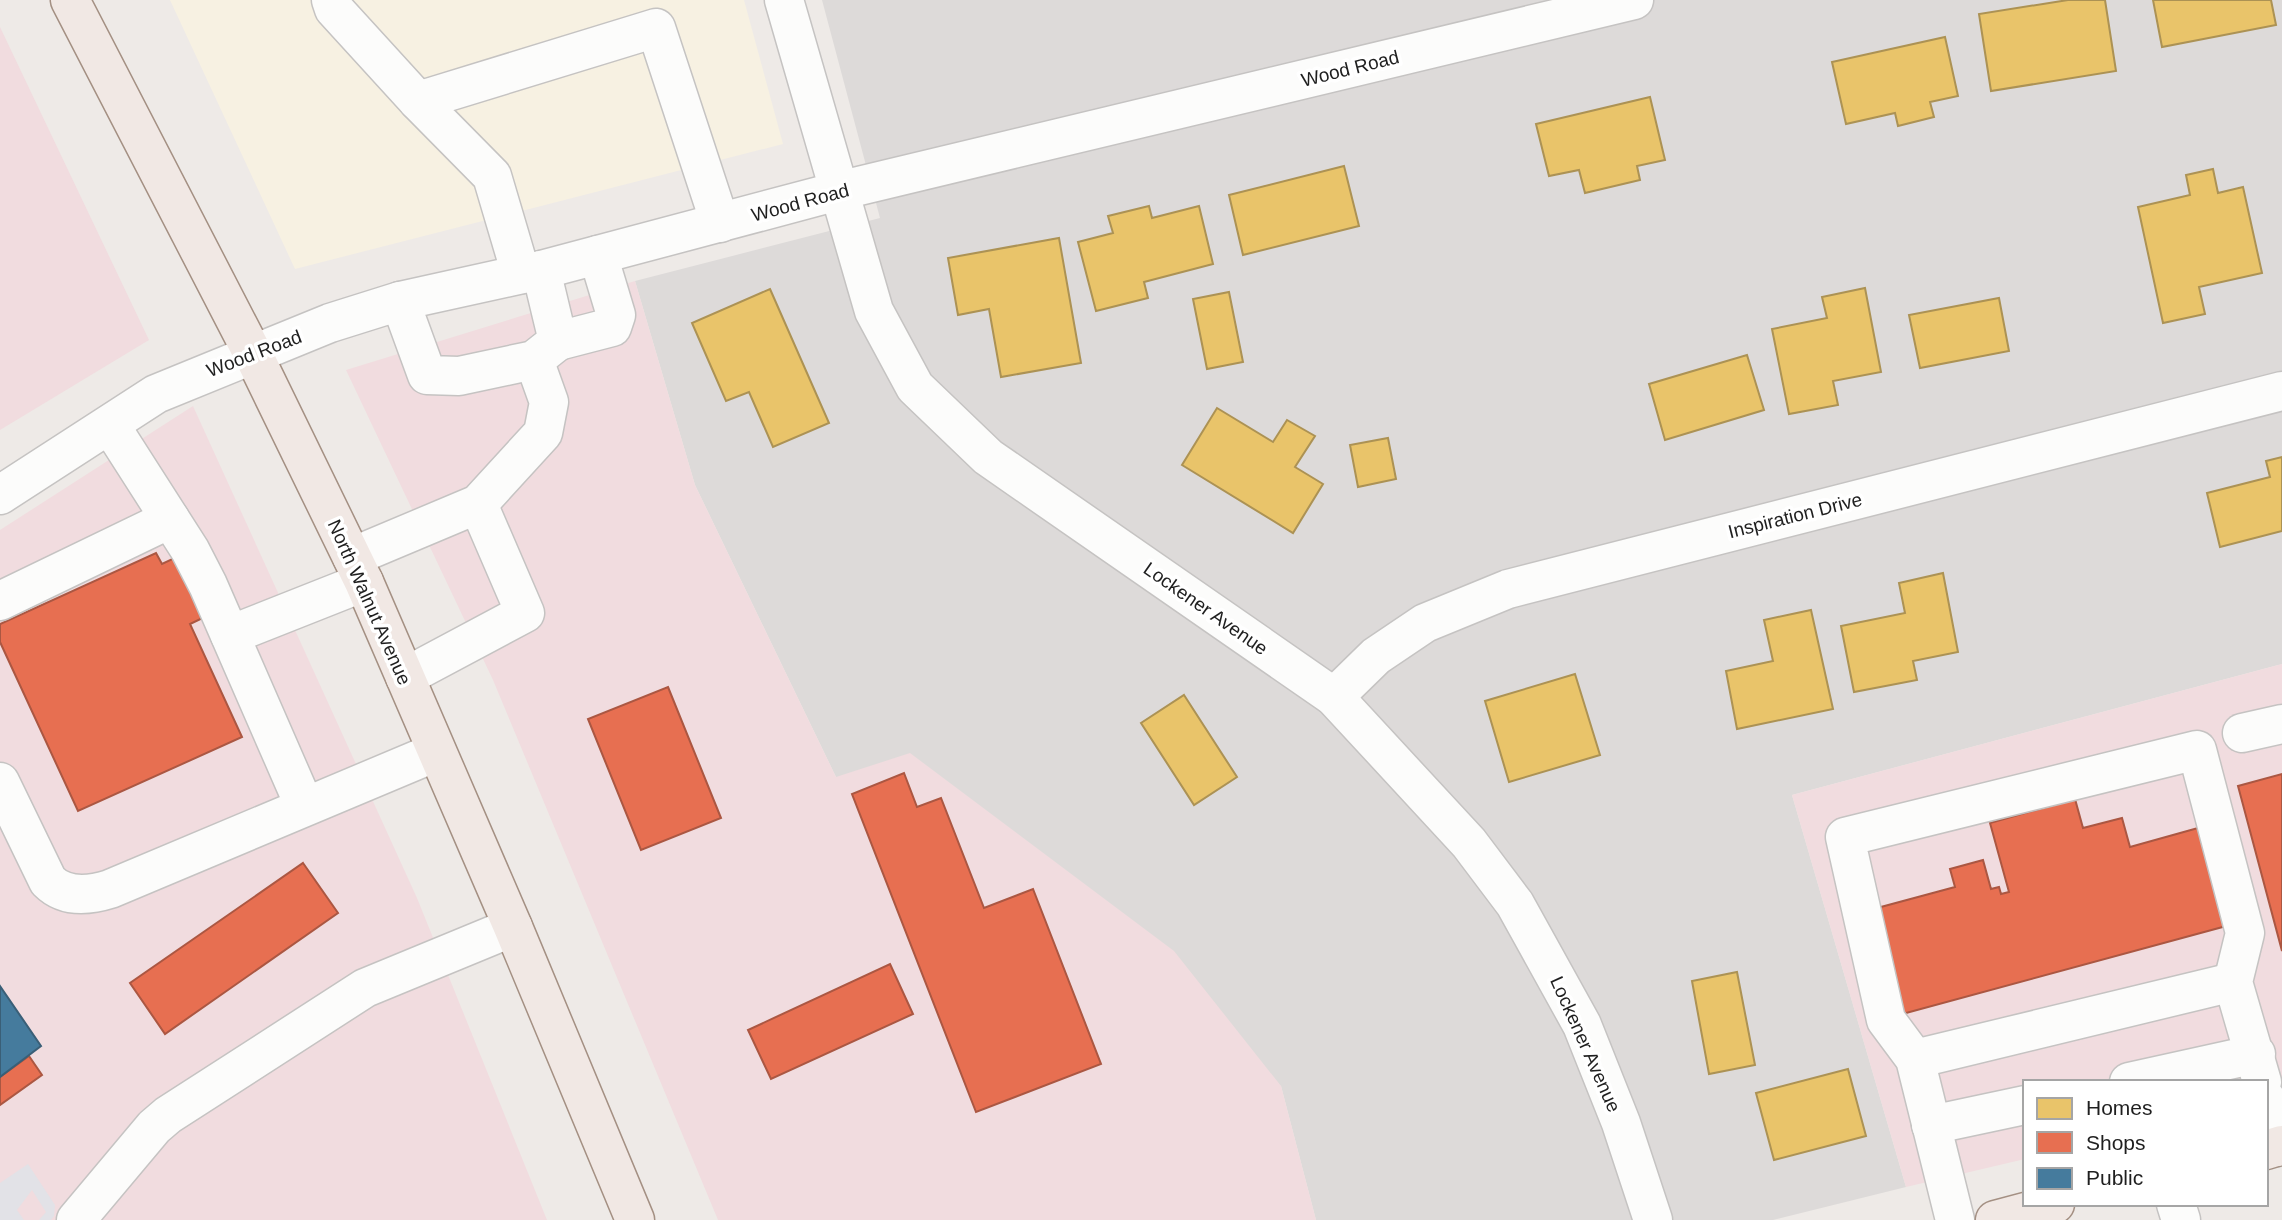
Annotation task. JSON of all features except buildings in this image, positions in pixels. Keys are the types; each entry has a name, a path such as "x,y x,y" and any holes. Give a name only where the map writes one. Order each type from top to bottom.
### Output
{"main road":[{"name":"North Walnut Avenue","path":"70,0 253,354 358,569 635,1220"},
{"path":"1995,1220 2048,1206"}],"street":[{"path":"230,635 478,504 542,433 549,402 546,350 531,272 492,176 418,101 334,9 331,0"},
{"name":"Lockener Avenue","path":"785,0 874,310 915,387 988,457 1334,697 1469,843 1515,904 1582,1025 1621,1123 1653,1220"},
{"name":"Wood Road","path":"0,495 156,394 330,323 400,301 531,272 838,191 1634,0"},
{"path":"418,101 656,27 720,223"},
{"path":"400,301 426,375 459,376 612,327 616,315 598,255"},
{"name":"Inspiration Drive","path":"1334,697 1376,656 1425,623 1508,589 2282,391"},
{"path":"110,425 208,585 304,805"},
{"path":"405,677 525,613 478,504"},
{"path":"0,601 170,519"},
{"path":"2242,733 2282,724"},
{"path":"1955,1220 1915,1059 1886,1020 1845,837 2197,750 2245,933 2233,982 2259,1068 2148,1080"},
{"path":"0,782 48,881 56,889 85,895 110,888 436,752"},
{"path":"76,1220 154,1127 168,1115 365,988 513,928"},
{"path":"1915,1059 2233,982"},
{"path":"1931,1125 2023,1105"},
{"path":"2268,1110 2275,1147"}],"shaded area":[{"path":"170,0 744,0 783,144 295,269"},
{"path":"822,0 2282,0 2282,664 1792,795 1906,1187 1773,1220 1316,1220 1281,1086 836,777 695,485 635,281 880,218"},
{"path":"0,27 149,340 0,430"},
{"path":"635,281 695,485 836,777 910,753 1174,951 1281,1086 1316,1220 718,1220 493,680 346,370"},
{"path":"193,406 417,898 547,1220 0,1220 0,530"},
{"path":"2282,664 2282,1088 2268,1092 2268,1080 2023,1080 2023,1159 1906,1187 1792,795"},
{"path":"28,1164 55,1205 54,1216 51,1220 39,1220 46,1212 32,1190 17,1210 24,1220 0,1220 0,1183"}]}
